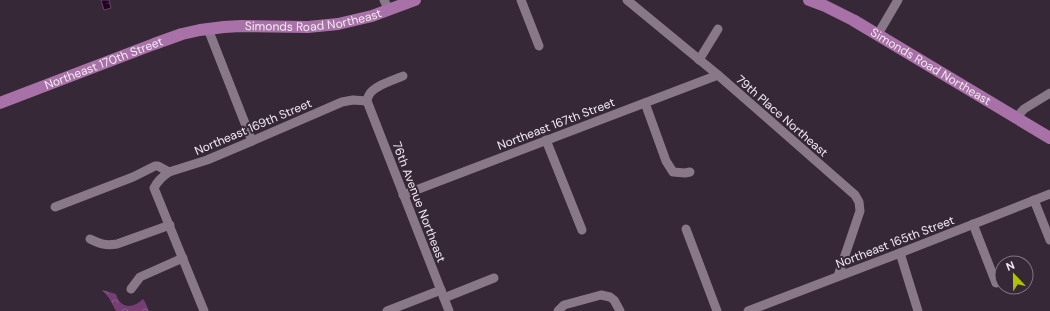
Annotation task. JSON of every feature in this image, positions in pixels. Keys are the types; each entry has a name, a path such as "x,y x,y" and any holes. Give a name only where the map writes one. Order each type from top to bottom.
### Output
{"main road":[{"name":"Simonds Road Northeast","path":"208,29 241,26 298,28 338,24 355,21 386,5 415,0"},
{"name":"Simonds Road Northeast","path":"809,0 825,6 878,34 1050,138"},
{"name":"Northeast 170th Street","path":"0,103 161,41 182,34 208,29"}],"street":[{"path":"521,0 538,46"},
{"name":"79th Place Northeast","path":"627,0 718,75 855,195 859,202 860,211 838,276"},
{"path":"878,34 898,0"},
{"path":"208,29 252,142"},
{"path":"699,60 718,29"},
{"name":"Northeast 167th Street","path":"403,195 718,75"},
{"path":"367,101 369,94 375,89 403,76"},
{"path":"1016,118 1024,110 1050,93"},
{"name":"Northeast 169th Street","path":"170,225 154,188 160,180 170,172 207,160 252,142 342,102 353,100 367,101"},
{"name":"76th Avenue Northeast","path":"367,101 449,311"},
{"path":"646,102 666,161 673,172 690,172"},
{"path":"546,140 582,230"},
{"path":"55,207 133,177 155,166 170,172"},
{"name":"Northeast 165th Street","path":"748,311 759,309 838,276 1050,194"},
{"path":"1034,200 1050,240"},
{"path":"973,224 994,278"},
{"path":"90,239 108,246 170,225 204,311"},
{"path":"686,229 717,311"},
{"path":"900,253 918,311"},
{"path":"131,289 140,277 183,258"},
{"path":"387,311 494,278"},
{"path":"558,311 564,305 601,295 610,297 614,300 620,311"}],"green space":[{"path":"102,290 116,294 120,303 127,306 135,305 143,299 149,311 116,311 109,298"}],"water":[{"path":"101,0 109,0 111,8 104,10"}]}
